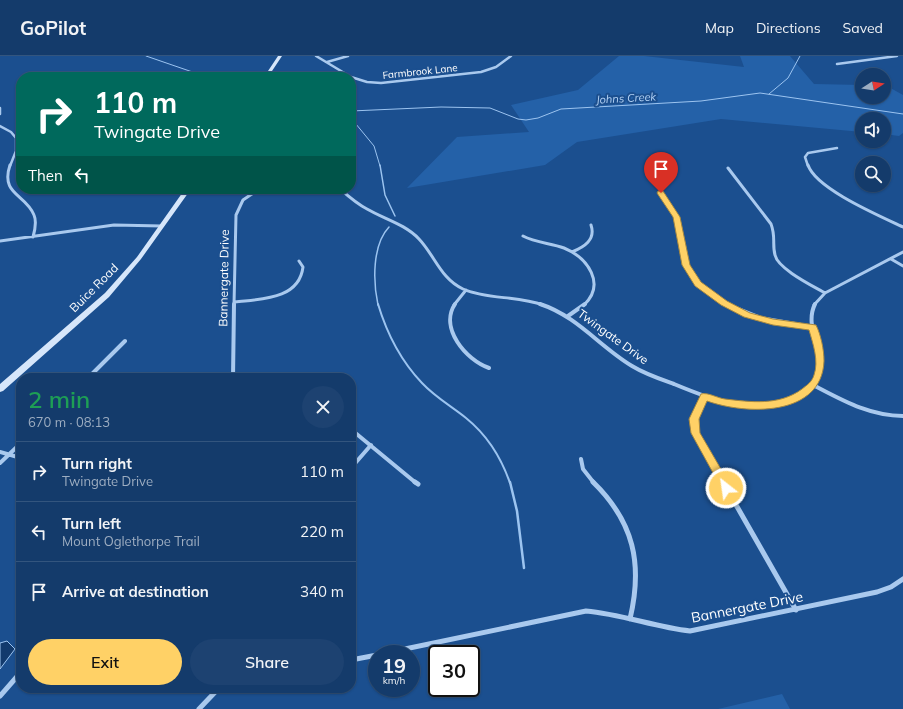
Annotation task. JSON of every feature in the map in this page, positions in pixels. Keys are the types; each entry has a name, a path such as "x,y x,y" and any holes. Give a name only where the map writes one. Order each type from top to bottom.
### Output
{"street":[{"path":"269,72 280,56"},
{"name":"Farmbrook Lane","path":"316,56 343,72"},
{"path":"327,62 348,56"},
{"name":"Farmbrook Lane","path":"356,79 367,82 381,83 472,73 496,67 511,56"},
{"path":"837,64 896,56"},
{"path":"0,108 0,114"},
{"path":"0,126 11,133 16,140"},
{"path":"838,148 808,153 805,157 806,164 824,183 839,195 903,227"},
{"path":"16,154 8,172 8,179 12,189 16,194"},
{"path":"728,168 771,224 775,235 775,255 778,261 791,272 825,293"},
{"path":"661,193 676,217 686,265 698,284 724,303 747,315 773,322 813,328"},
{"path":"16,194 36,217 37,225 33,237"},
{"name":"Buice Road","path":"18,373 107,295 139,258 184,194"},
{"name":"Bannergate Drive","path":"233,373 237,210 247,197 252,194"},
{"name":"Twingate Drive","path":"346,194 357,203 397,223 413,233 427,249 444,276 452,283 466,290 531,301 551,307 568,316 634,367 704,397 736,405 769,406 795,399 813,385"},
{"path":"0,241 114,225 162,226"},
{"path":"572,252 584,247 591,240 593,233 591,225"},
{"path":"523,236 530,240 557,246 572,252 589,266 594,274 596,284 594,292 589,300 568,316"},
{"path":"903,252 825,293 818,299 813,307 811,316 821,362 819,375 813,385 863,410 880,415 903,416"},
{"path":"891,259 903,266"},
{"path":"234,302 277,296 291,291 297,284 303,269 302,264 299,261"},
{"path":"466,290 451,309 448,319 449,328 455,339 476,363 489,368"},
{"path":"93,373 125,342"},
{"name":"Buice Road","path":"0,389 16,375"},
{"path":"704,397 694,419 695,433 796,610"},
{"path":"356,433 418,484"},
{"path":"356,462 371,445"},
{"path":"0,463 16,448"},
{"path":"0,452 16,457"},
{"path":"581,459 584,472 613,505 631,540 636,559 638,579 636,599 630,619"},
{"name":"Bannergate Drive","path":"420,646 586,611 607,613 670,630 690,631 878,592 891,587 903,579"},
{"path":"356,659 368,657"},
{"path":"0,696 16,678"},
{"path":"199,709 214,693"}],"shaded area":[{"path":"619,56 644,56 744,67 740,56 790,56 814,84 855,85 855,104 891,104 891,88 903,95 903,133 899,136 891,135 891,112 855,112 855,131 721,119 577,142 545,165 407,188 457,137 529,132 511,105 578,90"},
{"path":"7,641 15,649 0,669 0,643"},
{"path":"782,694 790,709 718,709"}],"waterway":[{"name":"Johns Creek","path":"146,56 192,72"},
{"path":"769,94 788,78 800,56"},
{"name":"Johns Creek","path":"356,111 441,107 490,108 518,119 526,120 538,118 561,109 701,101 760,93 903,114"},
{"path":"356,124 374,146 380,166"},
{"path":"380,165 385,195 395,216"},
{"path":"378,305 375,286 375,264 379,244 389,227"},
{"path":"378,304 390,336 414,375 427,388 474,425 487,439 498,455 510,483"},
{"path":"510,482 517,511 524,568"}],"route":[{"path":"661,193 672,208 676,217 686,265 690,274 698,284 735,310 747,315 773,322 813,328 820,354 821,362 819,375 806,393 795,399 769,406 753,406 719,402 704,397 694,419 695,433 726,488"}]}
